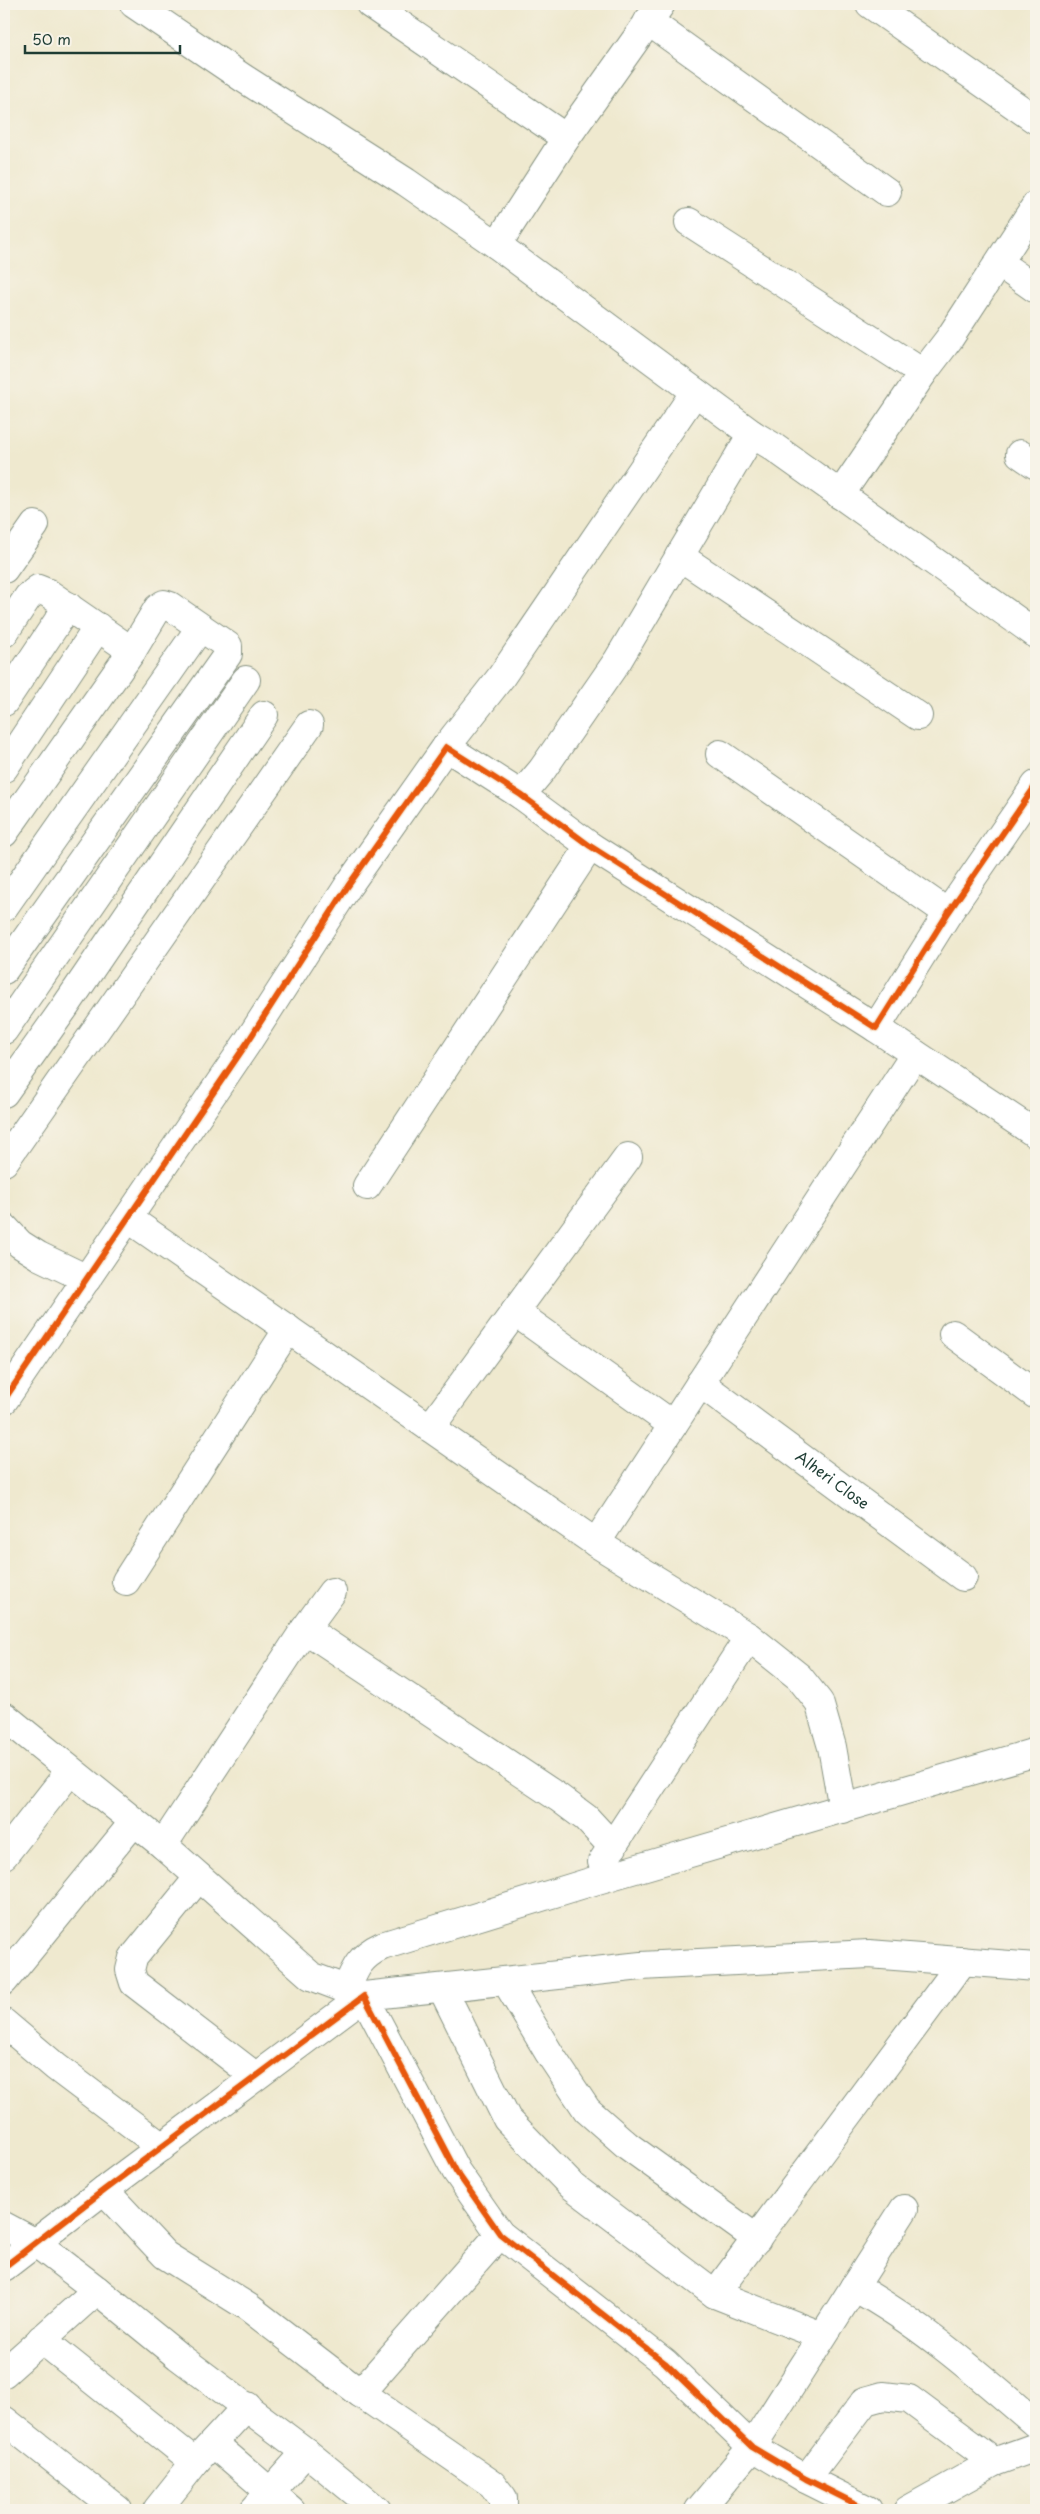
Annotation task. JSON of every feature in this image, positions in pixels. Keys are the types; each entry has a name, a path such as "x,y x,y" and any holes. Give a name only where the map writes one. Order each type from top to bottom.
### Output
{"street":[{"path":"134,4 243,78 406,182 497,245 752,434 772,446 1036,634"},
{"path":"370,4 566,138"},
{"path":"881,7 1036,120"},
{"path":"497,245 566,138 655,12 887,192"},
{"path":"840,495 923,373 949,340 1036,205"},
{"path":"690,222 923,373"},
{"path":"999,263 1036,289"},
{"path":"4,1400 247,1043 298,961 446,747 500,677 695,392"},
{"path":"521,795 542,770 618,660 752,434"},
{"path":"4,568 35,525"},
{"path":"679,556 918,716"},
{"path":"4,633 28,597 38,589 48,592 132,651"},
{"path":"4,833 132,651 158,608 164,604 228,646 228,654 4,969 97,1029"},
{"path":"4,702 68,606"},
{"path":"4,768 98,627"},
{"path":"4,907 200,628"},
{"path":"4,1030 246,680"},
{"path":"4,712 30,730"},
{"path":"4,1093 65,1008 184,830 264,715"},
{"path":"4,1162 309,725"},
{"path":"446,747 521,795 590,846 876,1028 1036,1134"},
{"path":"720,754 948,913"},
{"path":"876,1028 948,913 1036,787"},
{"path":"128,794 219,854"},
{"path":"367,1186 590,846"},
{"path":"596,1543 915,1054"},
{"path":"430,1428 628,1157"},
{"path":"129,1219 596,1543 749,1637 800,1678 819,1702 832,1748 843,1809"},
{"path":"4,1227 20,1244 39,1256 87,1279"},
{"path":"515,1312 673,1425"},
{"path":"126,1581 288,1329"},
{"path":"953,1334 1036,1395"},
{"name":"Alheri Close","path":"700,1383 963,1577"},
{"path":"162,1845 305,1629 332,1592"},
{"path":"305,1629 559,1798 586,1818 613,1847"},
{"path":"587,1883 613,1847 749,1637"},
{"path":"4,1716 162,1845 311,1976 355,1993 442,1988 641,1966 869,1954 1036,1967"},
{"path":"868,2510 806,2479 752,2447 665,2363 500,2234 456,2171 355,1993 356,1964 368,1953 382,1946 587,1883 1036,1752"},
{"path":"4,1855 70,1771"},
{"path":"4,1982 134,1823"},
{"path":"199,1877 133,1958 130,1970 134,1982 256,2076"},
{"path":"715,2294 963,1961"},
{"path":"506,1981 549,2053 587,2110 628,2146 757,2239"},
{"path":"442,1988 507,2119 571,2185 715,2294 822,2336"},
{"path":"4,2267 256,2076 355,1993"},
{"path":"4,2023 56,2067 162,2146"},
{"path":"104,2190 165,2255 248,2307 360,2393 492,2484 503,2498 503,2510"},
{"path":"699,2510 752,2447 904,2209"},
{"path":"4,2226 36,2243 178,2356 306,2452 377,2510"},
{"path":"360,2393 500,2234"},
{"path":"854,2287 890,2307 990,2384 1036,2424"},
{"path":"4,2373 97,2290"},
{"path":"41,2339 204,2452 262,2501 291,2510"},
{"path":"806,2479 866,2401 883,2396 909,2398 994,2462"},
{"path":"170,2506 204,2452 247,2406"},
{"path":"4,2420 118,2510"},
{"path":"908,2510 994,2462 1036,2447"},
{"path":"262,2501 306,2452"}],"cycle path":[{"path":"4,1400 247,1043 348,886 446,747 521,795 590,846 876,1028 948,913 1036,785"},
{"path":"4,2267 364,1996 456,2171 500,2234 665,2363 752,2447 806,2479 868,2510"}]}
